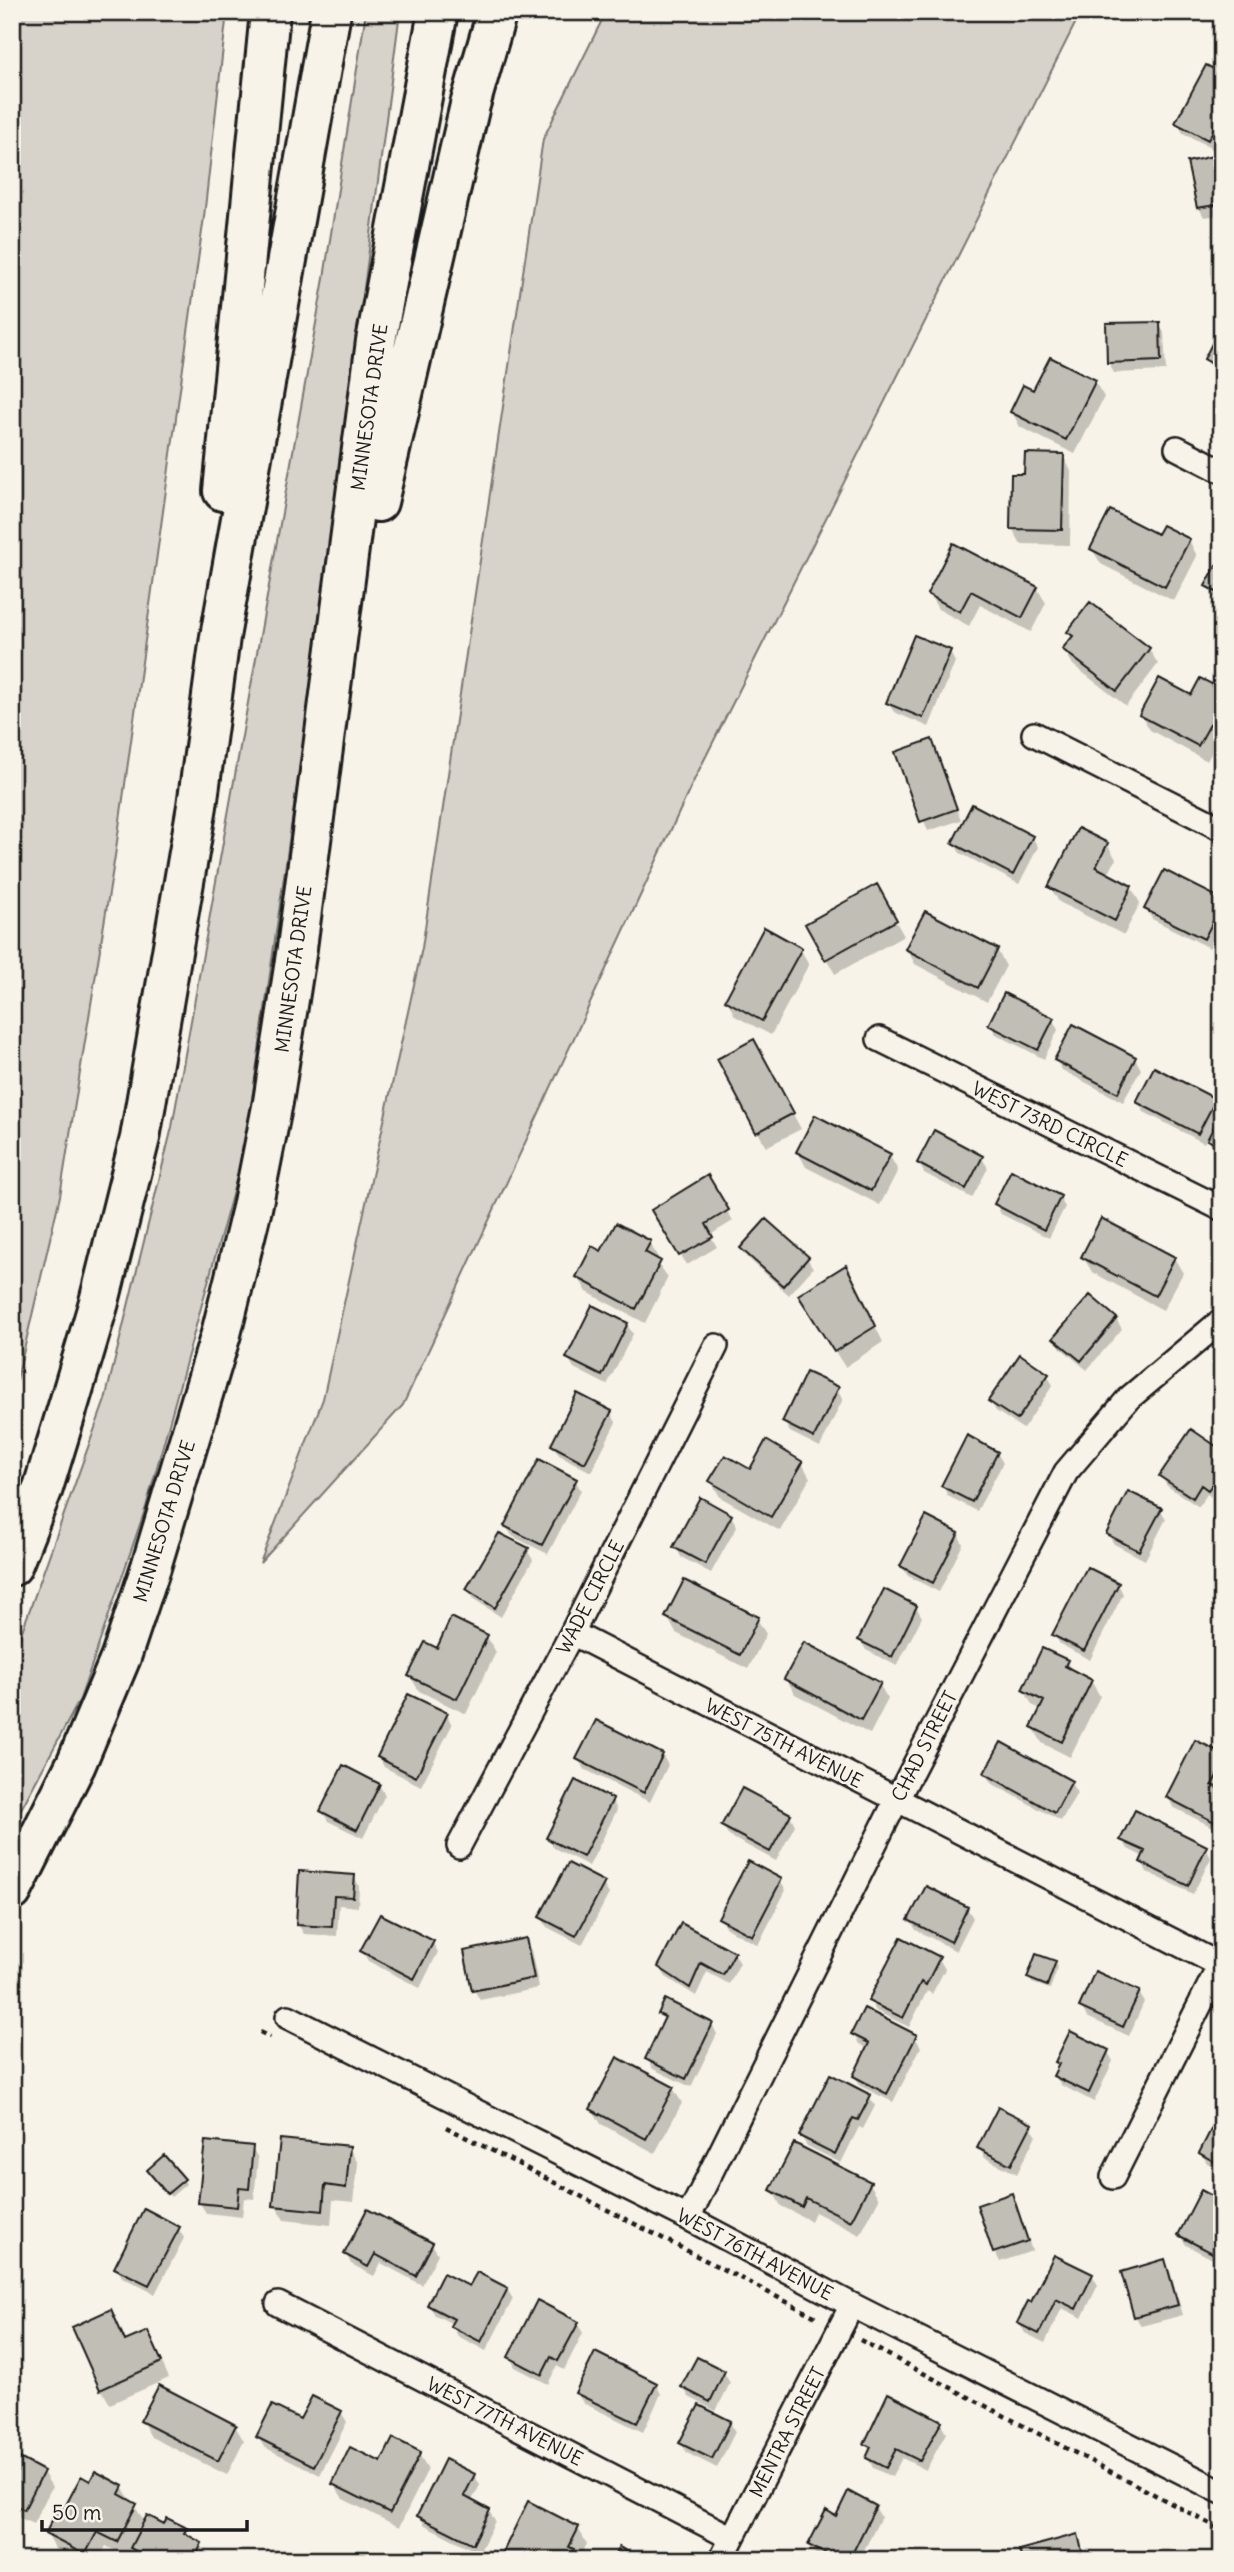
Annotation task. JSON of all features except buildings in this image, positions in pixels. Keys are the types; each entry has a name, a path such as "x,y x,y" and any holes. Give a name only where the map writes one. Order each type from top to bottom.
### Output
{"highway":[{"path":"220,637 219,543 270,12"},
{"path":"12,1566 43,1488 74,1388 99,1302 140,1138 197,806 220,637 331,12"},
{"name":"MINNESOTA DRIVE","path":"12,1891 76,1764 121,1657 221,1334 252,1208 273,1102 297,948 376,341 438,12"},
{"path":"327,730 470,105 497,12"}],"street":[{"path":"1177,448 1222,471"},
{"path":"1034,734 1222,829"},
{"name":"WEST 73RD CIRCLE","path":"879,1039 1222,1209"},
{"name":"CHAD STREET","path":"688,2218 896,1801 1066,1472 1128,1399 1222,1320"},
{"name":"WADE CIRCLE","path":"459,1846 572,1633 716,1346"},
{"name":"WEST 75TH AVENUE","path":"572,1633 896,1801 1221,1964"},
{"path":"1113,2177 1221,1964"},
{"name":"WEST 76TH AVENUE","path":"288,2017 688,2218 852,2305 1222,2492"},
{"name":"WEST 77TH AVENUE","path":"278,2304 732,2538"},
{"name":"MENTRA STREET","path":"721,2560 852,2305"}],"path":[{"path":"260,2032 272,2038"},
{"path":"444,2126 840,2329 1222,2530"}],"shaded area":[{"path":"12,12 227,12 204,217 115,856 60,1196 12,1401"},
{"path":"366,12 400,12 320,626 245,1148 146,1507 80,1699 12,1826 12,1659 105,1400 172,1127 323,284"},
{"path":"606,12 1081,12 695,778 403,1405 260,1563 323,1399 422,948 543,139"}]}
